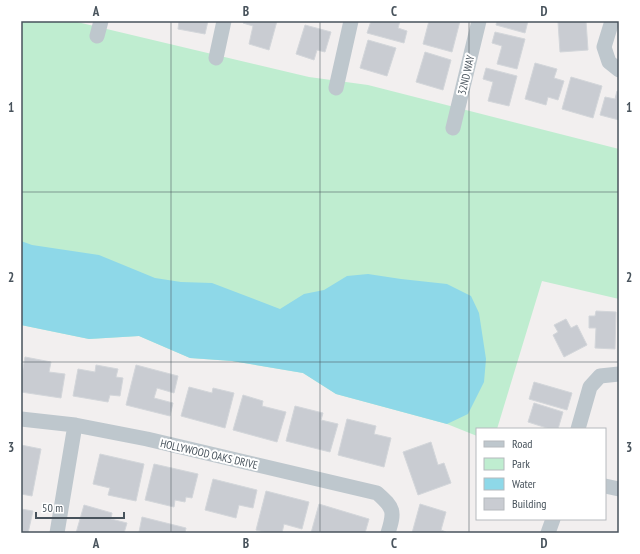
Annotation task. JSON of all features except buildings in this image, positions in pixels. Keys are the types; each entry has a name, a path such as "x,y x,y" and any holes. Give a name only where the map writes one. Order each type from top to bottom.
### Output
{"street":[{"path":"97,36 101,21"},
{"path":"216,58 224,21"},
{"path":"336,88 351,21"},
{"name":"32ND WAY","path":"453,128 479,21"},
{"path":"612,21 604,47 614,66"},
{"path":"578,428 590,386 600,376 619,374"},
{"name":"HOLLYWOOD OAKS DRIVE","path":"21,419 75,425 147,439 377,493 390,505 392,519 388,533"},
{"path":"57,533 75,425"},
{"path":"606,486 619,490"},
{"path":"548,533 553,520"}],"green space":[{"path":"21,21 73,21 309,77 368,85 619,149 619,299 542,281 497,428 476,428 476,436 447,424 336,394 303,373 232,361 190,358 139,336 89,339 21,325"}],"water":[{"path":"21,241 32,245 99,255 155,278 181,282 212,283 280,309 304,294 324,290 347,276 368,274 447,284 471,296 479,313 486,359 484,382 468,414 447,424 336,394 303,373 232,361 190,358 139,336 89,339 21,325"}]}
